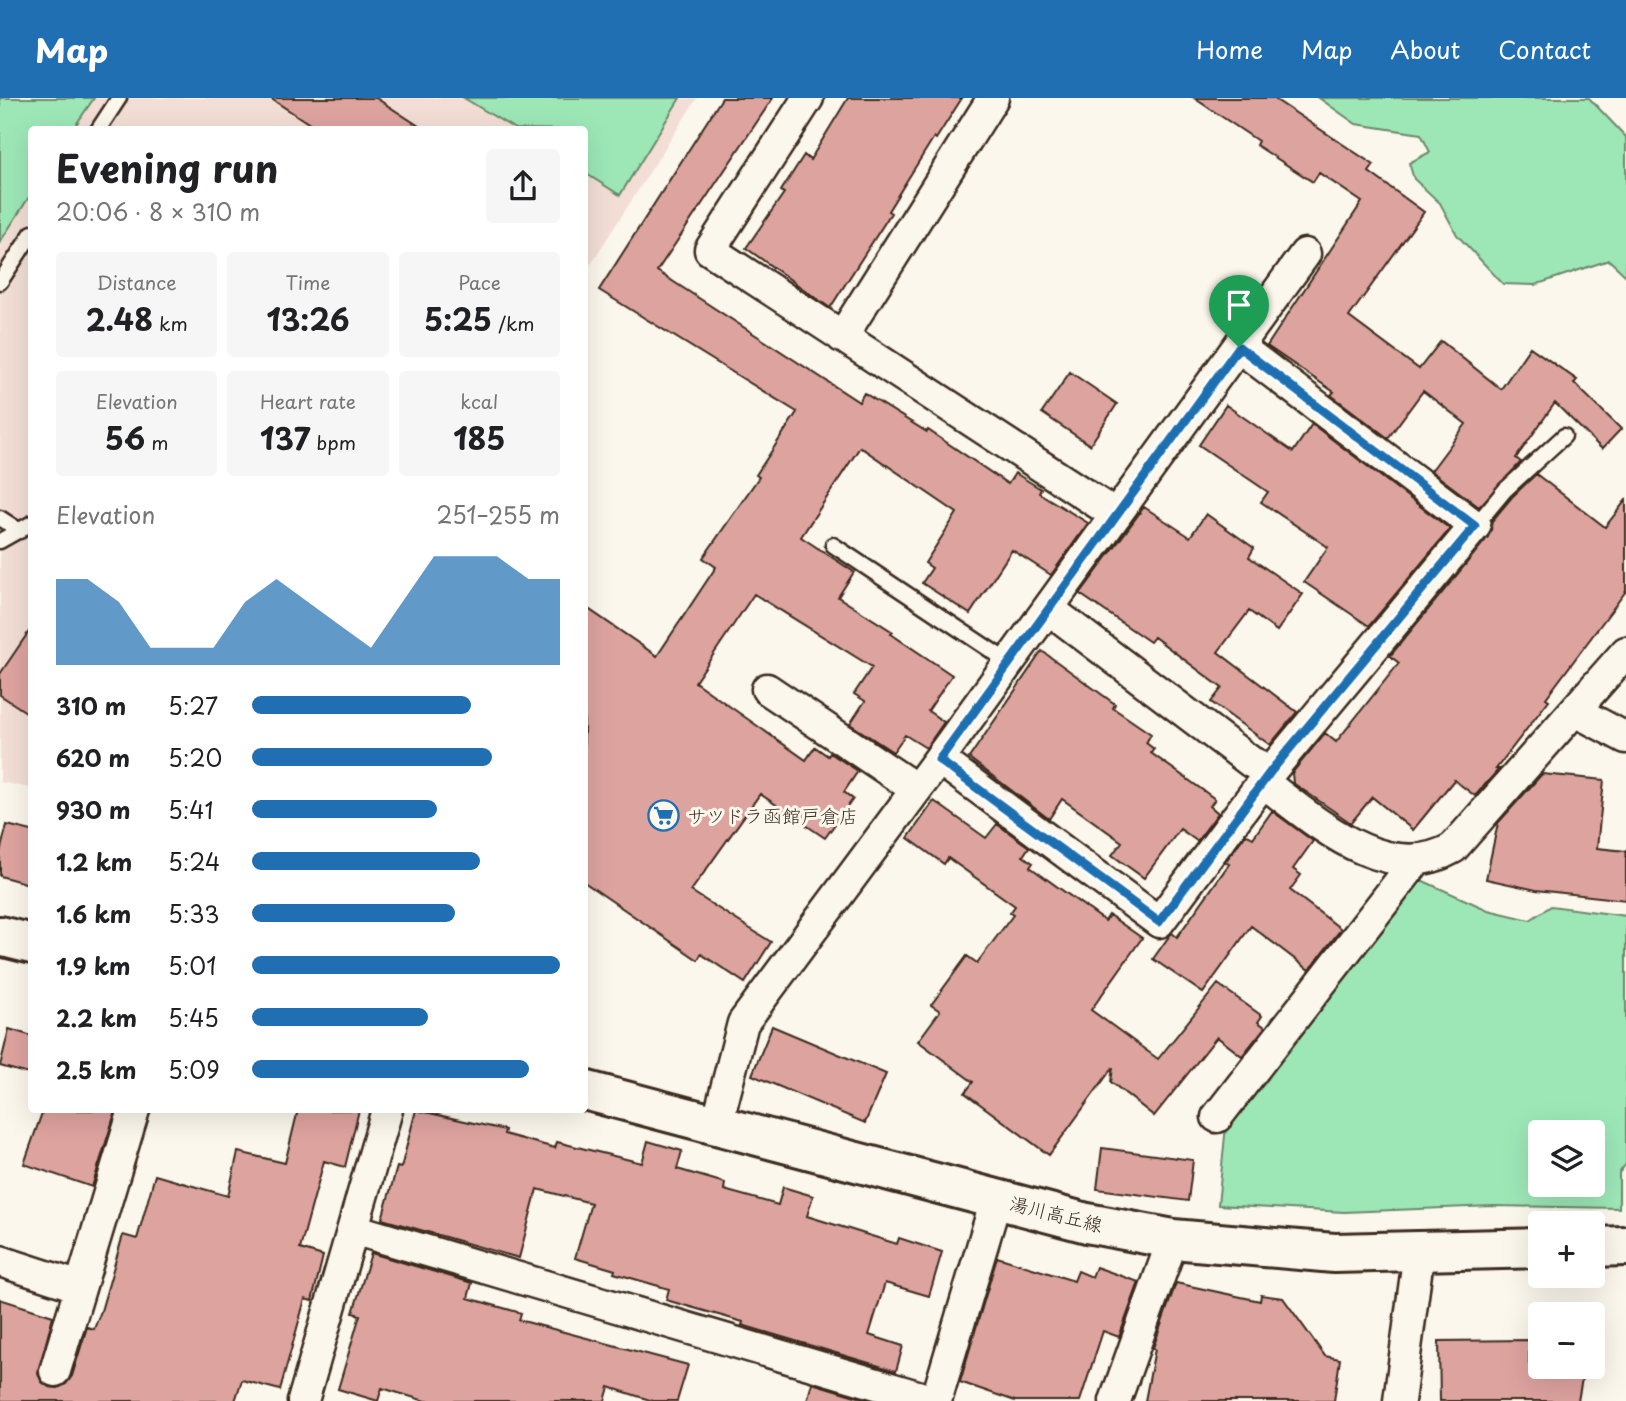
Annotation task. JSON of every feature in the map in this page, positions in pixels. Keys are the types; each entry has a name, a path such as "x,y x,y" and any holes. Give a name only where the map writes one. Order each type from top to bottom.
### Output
{"street":[{"path":"808,98 710,250 1116,515"},
{"path":"842,337 993,98"},
{"path":"717,1125 743,1023 1010,663 1305,254"},
{"path":"939,760 1159,922 1267,776 1475,526 1239,347"},
{"path":"1049,609 1251,762 1342,842 1415,862 1438,857 1453,848 1626,652"},
{"path":"768,689 916,789"},
{"path":"1575,710 1626,738"},
{"path":"1217,1117 1415,862"},
{"path":"0,936 28,943"},
{"name":"湯川高丘線","path":"588,1091 996,1200 1087,1223 1173,1239 1334,1253 1528,1248"},
{"path":"55,1371 133,1113"},
{"path":"303,1401 386,1113"},
{"path":"353,1229 935,1401 996,1200"},
{"path":"1115,1401 1173,1239"},
{"path":"1605,1247 1626,1246"},
{"path":"1399,1401 1419,1251"},
{"path":"0,1261 80,1287"}],"lane":[{"path":"102,126 119,98"},
{"path":"0,282 28,239"},
{"path":"1475,526 1504,490 1564,436"},
{"path":"0,518 26,527"},
{"path":"0,541 26,527"},
{"path":"833,545 1010,663"}],"shaded area":[{"path":"0,98 697,98 588,268 588,126 28,126 28,787 0,782"}],"green space":[{"path":"0,98 94,98 75,126 28,126 28,199 0,242"},
{"path":"464,98 680,98 620,195 588,175 588,126 510,126"},
{"path":"1319,98 1589,98 1626,137 1626,276 1609,260 1535,285 1503,284 1457,235 1440,203 1414,179 1409,163 1430,152 1421,134 1356,124"},
{"path":"1421,880 1488,910 1530,920 1551,906 1626,916 1626,1164 1619,1173 1619,1208 1493,1206 1344,1212 1218,1205 1226,1126"}],"building":[{"path":"270,98 376,98 419,126 313,126"},
{"path":"722,98 773,98 657,271 859,402 864,393 927,432 928,430 1008,484 1015,473 1041,489 1039,493 1088,523 1051,575 1012,550 970,614 922,583 932,568 925,563 957,513 860,447 801,537 854,572 838,597 893,632 891,634 952,675 928,711 944,722 926,748 905,735 893,752 850,724 865,701 854,694 872,667 754,594 695,682 806,760 815,747 858,771 844,792 853,799 825,838 760,794 691,891 771,942 745,983 701,954 698,960 588,885 588,609 657,656 716,567 703,558 759,477 756,475 797,412 599,290"},
{"path":"848,98 962,98 936,139 934,137 888,211 891,213 830,308 746,248 784,193 781,191 804,155 810,160"},
{"path":"1194,98 1273,98 1374,165 1369,172 1424,212 1349,317 1419,369 1441,341 1501,389 1530,347 1577,380 1574,383 1621,429 1602,449 1555,403 1516,458 1521,462 1479,507 1431,471 1466,424 1423,391 1388,438 1331,395 1334,392 1267,346 1362,202 1319,173 1313,182 1256,145 1258,141"},
{"path":"1070,372 1117,404 1090,445 1042,413"},
{"path":"1226,405 1293,452 1312,424 1450,529 1369,626 1304,582 1328,547 1261,502 1268,492 1199,445"},
{"path":"1536,474 1605,527 1626,500 1626,591 1546,698 1549,700 1496,769 1499,769 1475,796 1454,780 1413,830 1372,797 1351,823 1293,783 1292,773 1325,733 1336,742 1399,663 1390,656 1488,537 1492,521"},
{"path":"1144,507 1190,537 1206,514 1254,548 1249,557 1303,594 1277,631 1249,611 1218,652 1297,712 1270,745 1211,702 1222,688 1154,637 1150,642 1080,594"},
{"path":"28,633 28,713 0,695 0,674"},
{"path":"1042,651 1115,704 1113,708 1151,734 1146,743 1154,749 1151,753 1215,799 1210,806 1218,813 1197,841 1180,829 1144,878 1112,855 1122,842 1062,799 1049,819 969,758"},
{"path":"1542,774 1604,780 1597,848 1626,851 1626,900 1536,890 1486,879 1498,823"},
{"path":"934,801 986,838 997,824 1029,847 1023,856 1033,863 1030,867 1105,921 1109,915 1142,938 1091,1010 1158,1059 1218,984 1262,1016 1258,1022 1265,1027 1242,1056 1217,1037 1154,1116 1111,1082 1113,1067 1049,1155 965,1093 973,1082 918,1041 940,1011 931,1005 967,956 977,963 1013,915 1010,913 1015,906 948,858 944,864 908,838"},
{"path":"1272,811 1313,841 1293,869 1301,875 1290,890 1341,929 1309,970 1251,926 1203,993 1153,959 1172,933 1177,937 1229,864 1225,862 1246,834 1253,838"},
{"path":"7,825 28,830 28,884 0,876 0,852"},
{"path":"772,1026 886,1074 865,1123 752,1075"},
{"path":"9,1029 28,1035 28,1074 0,1066"},
{"path":"42,1113 115,1113 92,1187 24,1164"},
{"path":"297,1113 358,1113 345,1167 324,1161 300,1249 323,1256 312,1301 305,1299 280,1390 242,1380 235,1401 0,1401 0,1299 53,1316 38,1374 42,1382 49,1387 58,1388 66,1384 72,1376 87,1327 94,1329 123,1235 137,1239 155,1175 228,1196 238,1152 285,1163"},
{"path":"415,1113 429,1113 505,1130 504,1134 555,1148 557,1142 642,1163 648,1141 682,1151 677,1169 725,1183 724,1190 778,1205 783,1187 813,1196 807,1216 897,1244 899,1238 942,1252 929,1296 885,1283 869,1335 903,1346 896,1371 666,1300 669,1289 575,1258 591,1203 537,1189 519,1258 382,1219 397,1167 401,1168"},
{"path":"1102,1148 1193,1160 1188,1201 1097,1189"},
{"path":"371,1253 472,1283 468,1298 521,1313 519,1320 688,1365 677,1401 653,1401 609,1387 605,1401 425,1401 382,1388 378,1401 338,1389 360,1315 353,1313"},
{"path":"997,1257 1074,1281 1078,1271 1092,1277 1096,1267 1139,1282 1119,1337 1103,1331 1080,1401 1015,1401 960,1382"},
{"path":"1176,1283 1260,1301 1261,1295 1283,1298 1325,1356 1340,1359 1334,1401 1145,1401 1155,1349 1153,1348"},
{"path":"1528,1340 1528,1379 1582,1379 1578,1401 1440,1401 1439,1341"},
{"path":"812,1383 872,1401 807,1401"}],"place":[{"name":"サツドラ函館戸倉店","path":"664,816"}],"route":[{"path":"1239,347 1475,526 1271,771 1159,922 939,760 1239,347"}]}
